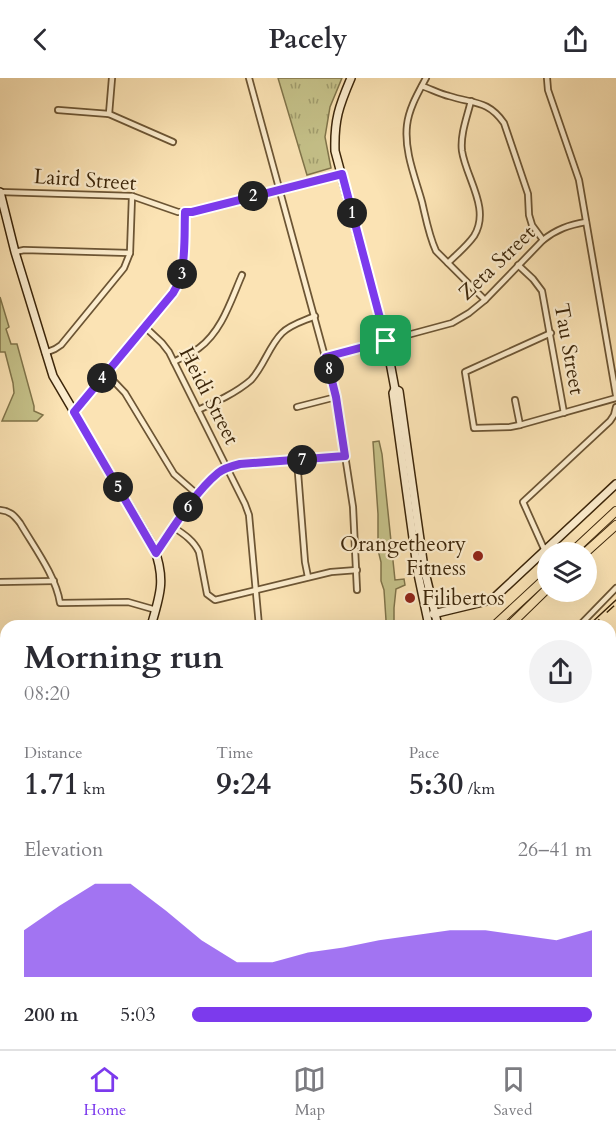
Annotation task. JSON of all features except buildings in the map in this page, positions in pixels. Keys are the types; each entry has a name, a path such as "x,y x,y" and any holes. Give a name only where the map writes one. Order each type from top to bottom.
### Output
{"main road":[{"path":"351,78 337,112 335,151 386,341 395,389 393,393 417,567 428,620"},
{"path":"0,192 15,252 53,376 156,553 162,582 153,620"},
{"path":"395,389 399,391 424,568 437,620"},
{"path":"555,542 616,484"},
{"path":"583,542 616,511"},
{"path":"597,542 616,525"},
{"path":"427,615 487,601 495,597 537,558"},
{"path":"501,620 537,586"},
{"path":"515,620 537,599"}],"street":[{"path":"109,114 112,78"},
{"path":"249,78 336,397 353,507 357,590"},
{"path":"426,78 411,109 406,132 407,148 432,243 436,251 485,300"},
{"path":"547,78 548,90 579,180 616,396 520,425 474,428 465,372 550,333"},
{"path":"422,86 494,110 504,123 528,194 532,225 543,240"},
{"path":"448,262 474,236 480,219 479,205 462,148 462,138 471,101"},
{"path":"58,110 109,114 173,142"},
{"name":"Laird Street","path":"0,192 132,196 178,212 192,212 342,174"},
{"path":"45,353 56,350 61,345 124,268 130,253 132,196"},
{"path":"74,412 173,293 180,281 185,212"},
{"name":"Zeta Street","path":"326,357 452,323 470,313 485,300 543,240 560,228 586,222"},
{"path":"15,252 24,250 130,253"},
{"name":"Tau Street","path":"518,265 542,291 564,413"},
{"path":"174,362 201,347 213,336 242,275"},
{"path":"198,410 238,390 263,365 281,333 292,325 315,316"},
{"name":"Heidi Street","path":"145,327 162,343 174,362 245,504 249,515 258,620"},
{"path":"106,373 125,393 174,474 198,495"},
{"path":"297,407 336,397"},
{"path":"515,400 520,425"},
{"path":"541,542 523,502 610,421 616,407"},
{"path":"156,553 198,495 218,473 227,467 345,456"},
{"path":"297,460 308,578"},
{"path":"0,510 6,510 14,515 54,581 60,603 128,602 156,610"},
{"path":"173,527 187,536 199,552 207,594 215,600 331,572 357,570"},
{"path":"0,582 54,581"},
{"path":"585,620 616,588"}],"green space":[{"path":"278,78 342,78 330,107 325,137 331,168 307,175"},
{"path":"0,297 9,327 6,329 11,344 17,344 34,411 43,415 37,421 2,421 14,393 5,352 0,352"},
{"path":"379,441 382,454 395,580 404,579 405,585 396,589 394,620 386,620 384,590 381,581 373,442"}],"tram line":[{"path":"594,620 616,600"}],"railway":[{"path":"599,620 616,604"}],"place":[{"name":"Orangetheory Fitness","path":"478,556"},
{"name":"Filibertos","path":"410,598"}],"route":[{"path":"342,174 386,341 326,357 336,397 345,456 227,467 218,473 198,495 156,553 74,412 178,286 182,270 185,212 342,174"}]}
